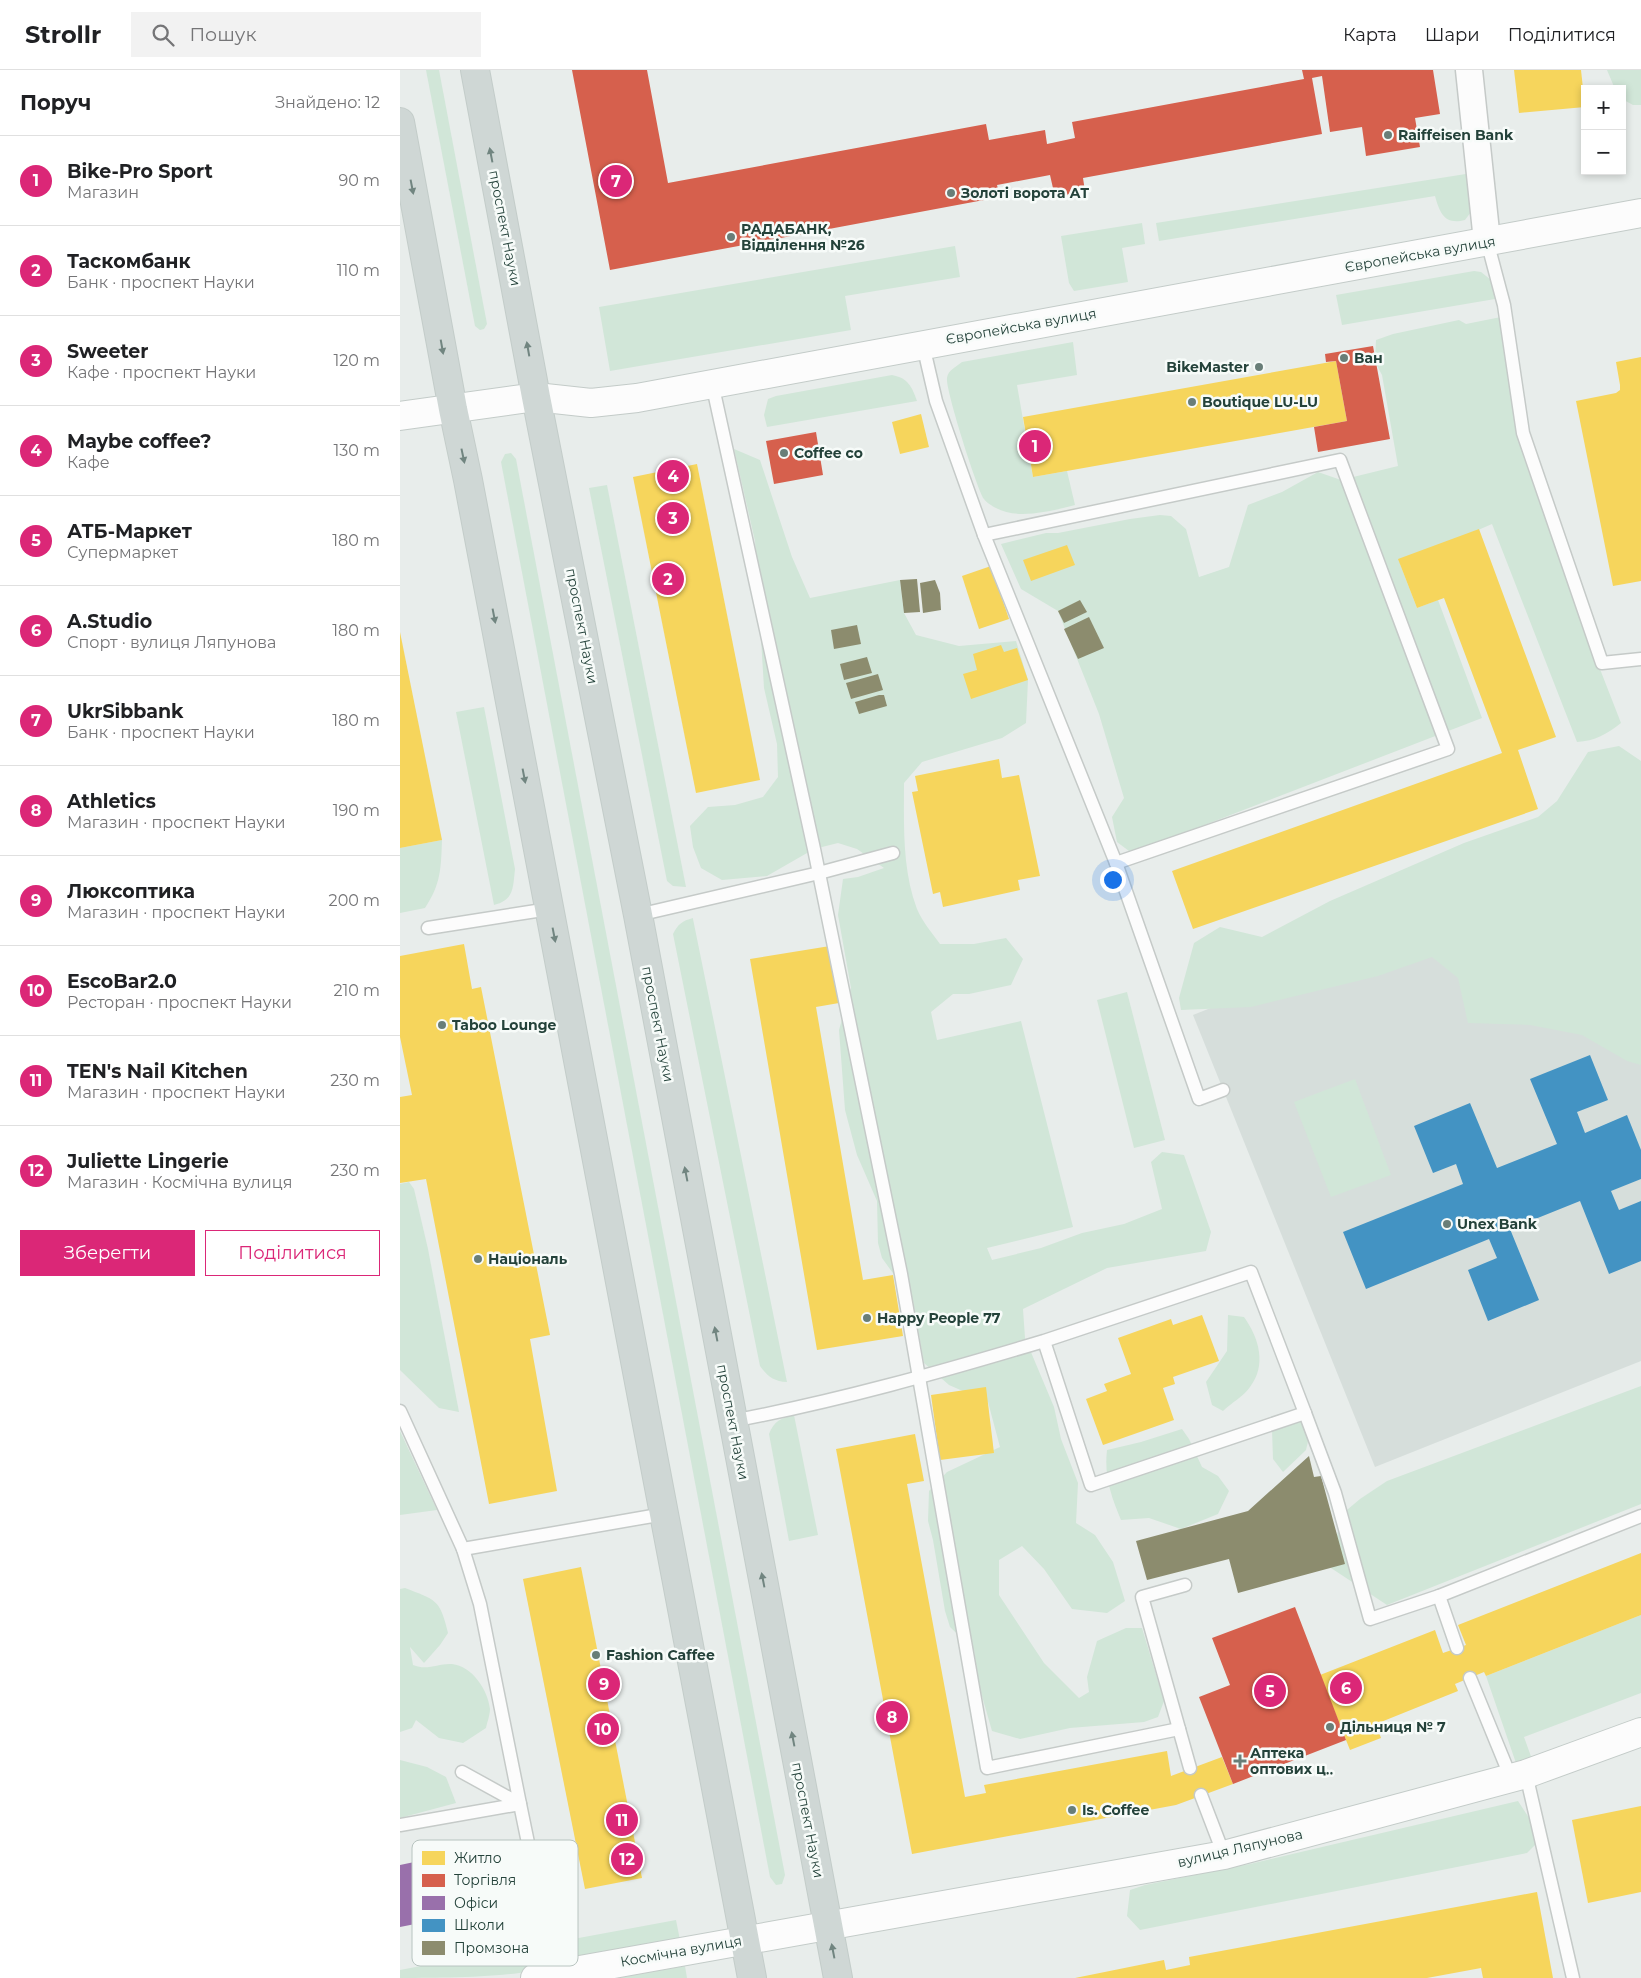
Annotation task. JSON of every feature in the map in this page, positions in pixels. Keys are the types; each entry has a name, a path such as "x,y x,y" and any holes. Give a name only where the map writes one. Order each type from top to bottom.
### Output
{"main road":[{"name":"проспект Науки","path":"475,70 536,397 638,915 838,1978"},
{"path":"400,122 752,1978"},
{"name":"Європейська вулиця","path":"400,416 536,397 591,403 637,398 1641,213"},
{"name":"вулиця Ляпунова","path":"828,1925 1224,1855 1519,1776 1641,1732"},
{"name":"Космічна вулиця","path":"545,1976 828,1925"}],"street":[{"path":"1469,70 1487,241"}],"lane":[{"path":"1487,241 1504,305 1523,433 1602,663 1641,659"},
{"path":"923,344 936,401 984,535 1116,863 1200,1099 1223,1090"},
{"path":"712,383 819,873 901,1274 987,1768 1179,1729"},
{"path":"984,535 1340,460 1448,749 1116,863"},
{"path":"638,915 819,873 893,853"},
{"path":"428,928 549,909"},
{"path":"732,1421 793,1410 919,1378 1044,1341 1252,1272 1335,1494 1370,1619 1439,1596 1641,1516"},
{"path":"1044,1341 1091,1485 1304,1413"},
{"path":"400,1412 463,1549 480,1604 520,1804 525,1840"},
{"path":"463,1549 664,1514"},
{"path":"1185,1585 1142,1597 1190,1768"},
{"path":"1439,1596 1456,1648"},
{"path":"1470,1678 1519,1776 1574,1978"},
{"path":"462,1772 520,1804"},
{"path":"1201,1795 1224,1855"},
{"path":"400,1825 520,1804"}],"shaded area":[{"path":"1641,836 1641,1361 1375,1467 1193,1015"}],"green space":[{"path":"426,70 439,70 487,324 484,329 480,330 475,326"},
{"path":"1607,70 1641,70 1641,105 1633,105 1626,101 1626,85 1613,85"},
{"path":"1472,173 1471,212 1465,220 1453,221 1444,217 1435,196 1159,241 1156,223"},
{"path":"1142,223 1145,244 1122,248 1128,282 1074,291 1069,283 1061,236"},
{"path":"955,246 960,277 845,296 851,330 610,371 599,307"},
{"path":"1474,271 1481,272 1491,280 1495,299 1342,325 1336,295"},
{"path":"1501,317 1522,451 1591,646 1621,723 1600,736 1577,742 1492,524 1400,564 1417,608 1438,600 1482,718 1145,848 1129,851 1117,842 1112,817 1124,798 1099,714 1058,611 1021,589 1001,544 1046,533 1058,533 1130,519 1160,515 1171,516 1186,529 1199,577 1229,567 1248,505 1282,492 1318,472 1341,480 1398,466 1382,375 1375,362 1376,340 1393,334 1459,320 1466,324"},
{"path":"1073,342 1077,375 1017,385 1033,477 1067,471 1075,505 1035,513 1004,512 989,504 980,491 951,400 948,375 962,362"},
{"path":"892,375 902,378 909,384 917,401 767,427 764,415 768,399"},
{"path":"734,449 760,460 792,557 810,598 900,580 904,613 916,635 959,646 1016,641 1028,680 1026,723 1002,738 922,762 904,783 906,863 912,894 924,922 940,944 974,944 1006,938 1023,959 1011,985 969,994 953,994 931,1012 937,1040 1021,1021 1073,1227 987,1248 992,1260 1041,1248 1082,1233 1124,1224 1162,1209 1151,1162 1162,1152 1184,1155 1211,1232 1206,1251 1107,1268 1023,1309 1025,1338 1054,1407 1061,1439 1078,1483 1076,1523 1095,1535 1113,1562 1125,1601 1107,1613 1072,1609 1044,1569 1022,1546 999,1560 999,1595 1044,1663 1079,1698 1089,1692 1087,1677 1097,1641 1126,1628 1142,1628 1164,1701 1158,1717 1144,1722 1070,1728 1020,1739 992,1731 980,1689 974,1650 950,1627 945,1611 928,1521 929,1491 947,1472 1000,1447 988,1402 949,1385 924,1363 913,1301 882,1258 878,1243 877,1201 857,1155 845,1110 839,1030 851,988 838,915 843,879 858,877 884,868 857,849 838,843 814,849 767,876 722,880 701,868 693,847 690,826 708,807 735,805 763,797 778,777 777,744 764,688 755,541"},
{"path":"511,453 516,459 785,1875 782,1884 776,1885 770,1877 501,462 505,454"},
{"path":"607,485 686,887 673,886 667,881 589,488"},
{"path":"484,707 515,869 513,887 509,896 501,903 494,905 456,712"},
{"path":"1619,746 1641,761 1641,1065 1627,1061 1582,1035 1530,1025 1468,1023 1458,978 1432,957 1378,976 1251,1007 1181,1010 1179,998 1194,943 1220,927 1262,937 1330,901 1464,843 1538,817 1557,801 1588,752"},
{"path":"442,840 439,876 425,908 400,913 400,848"},
{"path":"693,918 787,1382 772,1378 760,1366 673,934 681,923"},
{"path":"1127,992 1165,1140 1134,1148 1097,1000"},
{"path":"1355,1079 1391,1175 1331,1197 1294,1102"},
{"path":"409,1182 414,1189 428,1249 459,1412 439,1408 400,1370 400,1184"},
{"path":"1228,1315 1244,1317 1254,1334 1260,1361 1255,1379 1250,1387 1223,1411 1212,1405 1206,1382 1227,1351"},
{"path":"1641,1386 1641,1504 1387,1605 1331,1568 1341,1515 1360,1499 1387,1481"},
{"path":"794,1415 818,1535 789,1541 769,1434 778,1421"},
{"path":"1301,1420 1311,1429 1306,1450 1283,1472 1273,1459 1272,1430"},
{"path":"1182,1429 1189,1439 1202,1467 1218,1476 1229,1491 1218,1514 1181,1529 1149,1518 1121,1520 1109,1486 1107,1450"},
{"path":"400,1431 437,1510 400,1515"},
{"path":"405,1588 430,1598 435,1602 442,1613 448,1633 424,1663 410,1647 413,1665 428,1667 452,1664 466,1669 478,1680 489,1702 490,1709 486,1728 463,1743 439,1738 416,1720 412,1728 400,1732 400,1589"},
{"path":"1641,1615 1641,1693 1524,1737 1533,1762 1517,1766 1486,1676"},
{"path":"400,1760 427,1767 446,1777 456,1803 400,1818"},
{"path":"1518,1801 1535,1827 1535,1845 1527,1853 1140,1930 1127,1916 1130,1890 1145,1885 1250,1864"},
{"path":"676,1920 681,1945 578,1961 578,1938"},
{"path":"421,1966 544,1966 532,1971 475,1977 400,1978 400,1970"},
{"path":"685,1966 687,1978 618,1978"}],"building: Житло":[{"path":"1514,70 1581,70 1583,85 1581,85 1581,107 1519,113"},
{"path":"1641,357 1641,581 1613,586 1576,401 1616,393 1620,390 1620,385 1616,362"},
{"path":"1336,361 1347,421 1033,477 1023,417"},
{"path":"921,414 929,447 900,454 892,422"},
{"path":"697,464 760,780 696,793 633,477"},
{"path":"1479,529 1556,737 1518,750 1538,809 1193,929 1172,871 1502,753 1444,598 1417,608 1398,559"},
{"path":"1067,545 1075,565 1031,581 1023,560"},
{"path":"991,566 1009,619 979,629 962,576"},
{"path":"400,632 442,840 400,848"},
{"path":"1001,645 1004,652 1017,648 1028,680 971,699 963,674 977,670 973,654"},
{"path":"999,759 1002,778 1019,775 1040,876 1018,880 1020,890 943,907 940,892 933,894 912,792 918,791 915,776"},
{"path":"464,944 472,989 481,987 550,1335 530,1339 557,1491 489,1504 426,1179 400,1183 400,1097 412,1095 400,1037 400,956"},
{"path":"830,946 839,1003 816,1007 863,1280 893,1275 903,1336 817,1350 750,959"},
{"path":"1202,1315 1219,1361 1173,1377 1175,1384 1163,1388 1174,1420 1103,1445 1086,1399 1107,1391 1104,1384 1131,1374 1118,1338 1171,1319 1173,1325"},
{"path":"986,1387 994,1453 940,1460 931,1395"},
{"path":"915,1434 924,1481 907,1484 965,1797 986,1793 984,1785 1167,1751 1171,1776 1222,1757 1233,1784 1176,1805 912,1854 836,1449"},
{"path":"1641,1553 1641,1615 1486,1676 1484,1672 1455,1684 1458,1691 1376,1724 1381,1738 1350,1750 1320,1675 1435,1630 1443,1653 1466,1645 1458,1625"},
{"path":"581,1567 642,1878 585,1889 578,1854 578,1840 575,1840 523,1579"},
{"path":"1641,1806 1641,1892 1588,1903 1572,1820"},
{"path":"1537,1892 1553,1978 1483,1978 1481,1968 1427,1978 1075,1978 1164,1960 1166,1970 1190,1965 1189,1957"}],"building: Торгівля":[{"path":"572,70 647,70 668,183 986,124 989,140 1045,130 1047,144 1075,138 1072,122 1304,79 1302,70 1433,70 1440,114 1415,118 1420,147 1366,156 1362,127 1330,132 1322,76 1312,78 1322,134 1083,178 1085,191 1055,197 1050,175 997,185 1000,197 610,270"},
{"path":"1373,346 1390,439 1318,452 1314,427 1347,421 1336,361 1326,362 1325,354"},
{"path":"816,432 823,475 774,484 766,441"},
{"path":"1295,1607 1346,1740 1233,1784 1199,1697 1230,1685 1212,1638"}],"building: Офіси":[{"path":"412,1862 412,1925 400,1927 400,1865"}],"building: Школи":[{"path":"1590,1055 1608,1100 1577,1112 1585,1133 1627,1115 1641,1150 1641,1179 1611,1191 1619,1210 1641,1201 1641,1261 1609,1274 1580,1201 1510,1229 1539,1300 1488,1321 1468,1270 1497,1258 1489,1239 1366,1289 1343,1232 1463,1184 1456,1164 1433,1173 1414,1126 1470,1103 1497,1168 1557,1144 1530,1079"}],"building: Промзона":[{"path":"917,579 920,612 904,613 900,580"},
{"path":"935,580 940,593 941,610 923,613 920,583"},
{"path":"1080,600 1087,612 1064,623 1058,611"},
{"path":"1089,617 1104,648 1078,659 1064,629"},
{"path":"857,625 861,644 834,649 831,630"},
{"path":"867,657 872,673 844,680 840,664"},
{"path":"878,674 883,690 851,699 846,683"},
{"path":"884,695 887,706 859,714 855,702"},
{"path":"1309,1456 1314,1477 1321,1476 1345,1564 1238,1593 1229,1559 1147,1580 1136,1541 1248,1511"}],"place":[{"name":"Raiffeisen Bank","path":"1388,135"},
{"name":"UkrSibbank","path":"616,181"},
{"name":"Золоті ворота АТ","path":"951,193"},
{"name":"РАДАБАНК, Відділення №26","path":"731,237"},
{"name":"Ван","path":"1344,358"},
{"name":"BikeMaster","path":"1259,367"},
{"name":"Boutique LU-LU","path":"1192,402"},
{"name":"Bike-Pro Sport","path":"1035,446"},
{"name":"Coffee co","path":"784,453"},
{"name":"Maybe coffee?","path":"673,476"},
{"name":"Sweeter","path":"673,518"},
{"name":"Таскомбанк","path":"668,579"},
{"name":"Taboo Lounge","path":"442,1025"},
{"name":"Unex Bank","path":"1447,1224"},
{"name":"Національ","path":"478,1259"},
{"name":"Happy People 77","path":"867,1318"},
{"name":"Fashion Caffee","path":"596,1655"},
{"name":"Люксоптика","path":"604,1684"},
{"name":"A.Studio","path":"1346,1688"},
{"name":"АТБ-Маркет","path":"1270,1691"},
{"name":"Athletics","path":"892,1717"},
{"name":"Дільниця № 7","path":"1330,1727"},
{"name":"EscoBar2.0","path":"603,1729"},
{"name":"Аптека оптових ц‥","path":"1240,1761"},
{"name":"Is. Coffee","path":"1072,1810"},
{"name":"TEN's Nail Kitchen","path":"622,1820"},
{"name":"Juliette Lingerie","path":"627,1859"}]}
